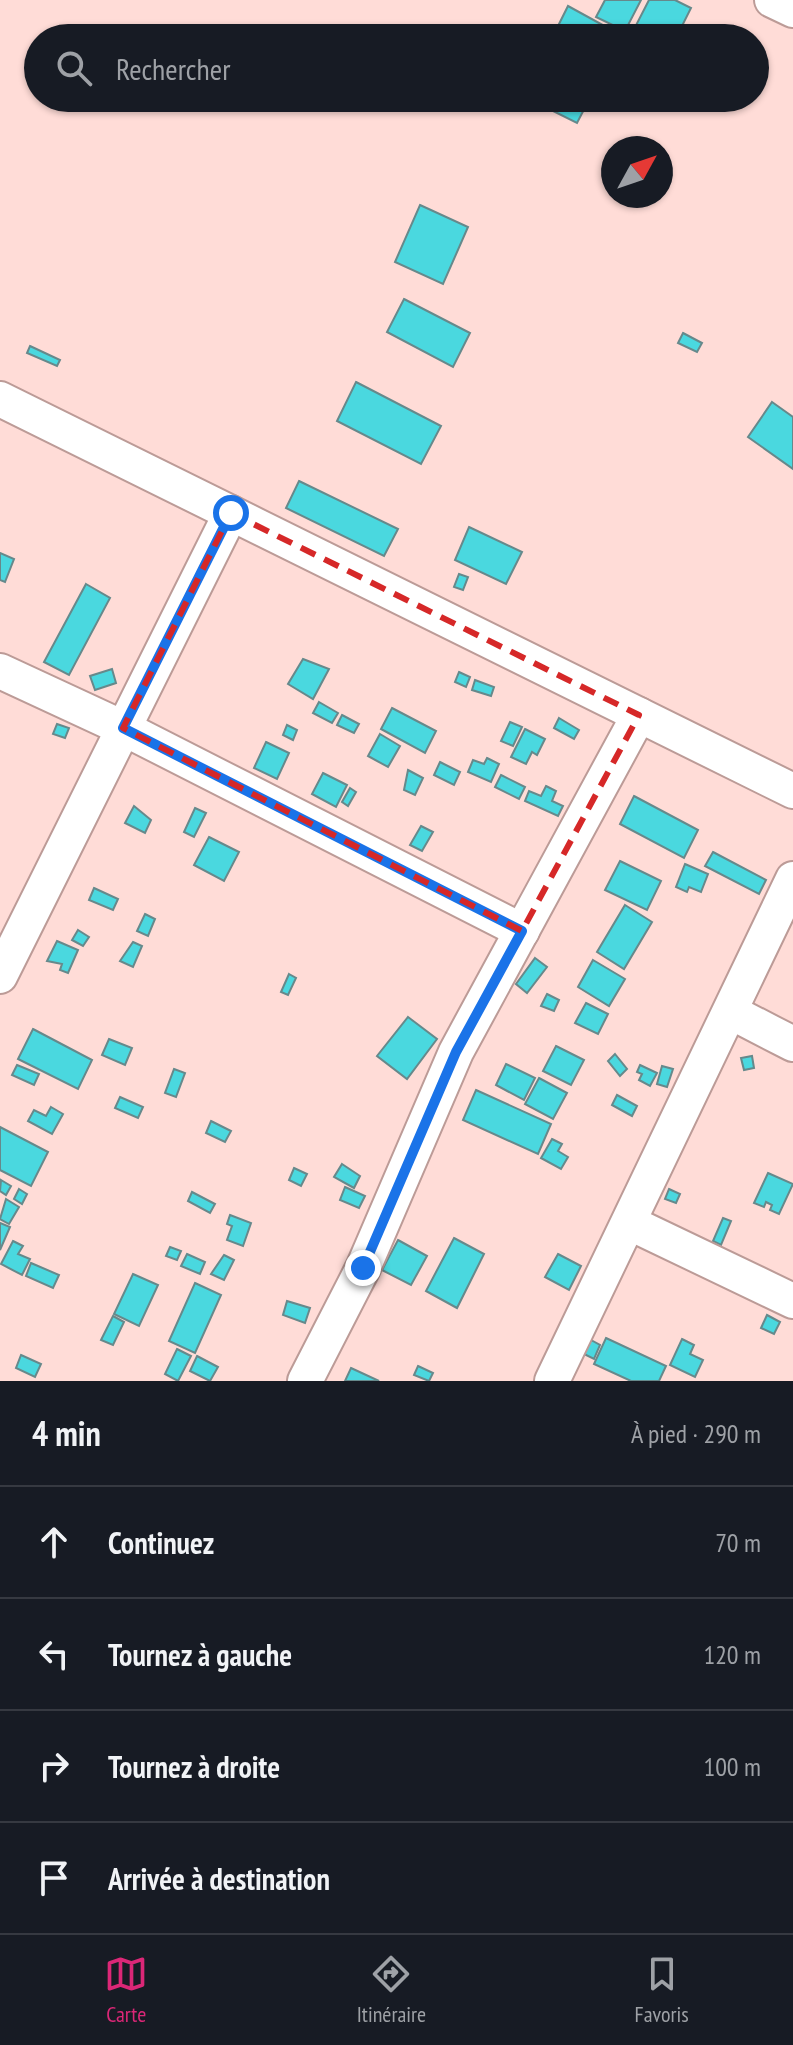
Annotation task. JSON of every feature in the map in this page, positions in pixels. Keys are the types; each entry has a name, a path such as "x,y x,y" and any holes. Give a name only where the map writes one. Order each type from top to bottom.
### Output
{"street":[{"path":"772,0 793,10"},
{"path":"0,399 793,791"},
{"path":"0,976 12,920 123,728 231,513"},
{"path":"0,671 123,728 522,931"},
{"path":"305,1381 363,1268 456,1052 639,715"},
{"path":"552,1381 793,879"},
{"path":"731,1012 793,1044"},
{"path":"630,1223 793,1301"}],"highlighted area":[{"path":"231,513 639,715 522,931 123,728"}],"building":[{"path":"605,0 641,0 629,24 610,24 596,17"},
{"path":"649,0 675,0 691,8 683,24 637,24"},
{"path":"568,6 601,24 559,24"},
{"path":"555,112 583,112 577,123"},
{"path":"420,205 468,227 443,284 395,262"},
{"path":"404,299 470,333 453,367 387,332"},
{"path":"683,333 702,343 697,352 678,343"},
{"path":"30,346 60,360 57,366 27,353"},
{"path":"356,382 441,426 421,464 337,421"},
{"path":"772,402 793,417 793,469 748,437"},
{"path":"299,481 398,529 384,556 286,508"},
{"path":"469,527 522,552 506,584 455,560"},
{"path":"0,553 14,559 5,582 0,580"},
{"path":"459,574 468,577 463,590 454,587"},
{"path":"86,584 110,598 69,675 44,662"},
{"path":"303,659 329,669 313,699 288,684"},
{"path":"112,669 116,683 95,690 90,676"},
{"path":"459,672 470,677 466,687 455,682"},
{"path":"475,680 494,687 491,696 472,690"},
{"path":"319,702 338,713 332,723 313,713"},
{"path":"392,708 436,731 425,753 381,729"},
{"path":"342,715 359,724 354,733 337,725"},
{"path":"559,718 579,730 574,739 554,728"},
{"path":"510,722 522,727 513,746 501,741"},
{"path":"57,724 69,728 65,738 53,734"},
{"path":"287,725 297,730 293,740 283,735"},
{"path":"525,729 545,739 537,755 532,752 526,764 511,757"},
{"path":"380,734 400,746 388,767 368,756"},
{"path":"266,742 289,753 277,779 254,768"},
{"path":"487,758 499,764 491,782 468,772 473,760 484,764"},
{"path":"440,762 460,772 454,785 434,775"},
{"path":"408,770 423,778 415,795 404,790"},
{"path":"323,773 347,785 336,807 312,794"},
{"path":"501,775 525,787 519,799 495,787"},
{"path":"546,786 556,791 552,801 563,806 558,816 525,801 529,791 541,796"},
{"path":"350,788 356,792 348,806 342,802"},
{"path":"634,796 698,830 684,858 620,824"},
{"path":"134,806 151,820 145,833 125,823"},
{"path":"195,808 206,813 194,837 184,832"},
{"path":"421,826 433,832 422,851 410,845"},
{"path":"209,837 239,852 224,881 194,865"},
{"path":"713,852 766,880 759,894 705,866"},
{"path":"620,861 661,881 647,910 605,890"},
{"path":"685,864 708,874 701,892 689,887 687,892 676,887"},
{"path":"94,888 118,899 113,910 89,900"},
{"path":"625,905 652,922 624,969 597,952"},
{"path":"145,914 155,919 148,936 137,931"},
{"path":"78,930 89,937 83,946 72,940"},
{"path":"57,941 78,950 68,973 60,970 62,964 47,961"},
{"path":"133,942 142,946 133,967 120,961"},
{"path":"535,958 547,967 527,993 516,984"},
{"path":"593,960 625,979 609,1006 578,987"},
{"path":"289,974 296,978 288,995 281,992"},
{"path":"547,994 559,1000 554,1011 541,1006"},
{"path":"586,1003 608,1014 598,1034 575,1023"},
{"path":"408,1017 437,1039 407,1079 377,1056"},
{"path":"33,1029 92,1060 78,1089 18,1059"},
{"path":"109,1039 132,1048 125,1065 102,1055"},
{"path":"556,1046 584,1060 571,1085 543,1071"},
{"path":"615,1054 627,1069 620,1076 608,1061"},
{"path":"752,1056 754,1068 744,1070 741,1058"},
{"path":"506,1064 535,1078 524,1100 496,1085"},
{"path":"17,1065 39,1074 34,1085 12,1075"},
{"path":"640,1065 657,1073 650,1086 639,1080 642,1074 637,1072"},
{"path":"662,1066 673,1069 667,1087 657,1084"},
{"path":"174,1069 185,1073 176,1097 165,1093"},
{"path":"539,1078 567,1093 553,1119 525,1104"},
{"path":"476,1090 551,1124 538,1154 463,1120"},
{"path":"617,1095 637,1106 632,1116 612,1105"},
{"path":"120,1097 143,1107 138,1118 115,1108"},
{"path":"51,1107 63,1114 52,1134 28,1121 34,1110 46,1116"},
{"path":"211,1121 231,1131 225,1142 206,1133"},
{"path":"0,1127 48,1152 31,1186 0,1170"},
{"path":"552,1139 562,1144 558,1151 568,1157 561,1169 541,1158"},
{"path":"342,1164 360,1176 354,1188 334,1177"},
{"path":"294,1168 307,1174 301,1186 289,1180"},
{"path":"768,1173 793,1184 779,1214 770,1210 772,1205 766,1202 764,1207 754,1203"},
{"path":"1,1180 11,1186 6,1195 0,1191"},
{"path":"345,1187 365,1196 359,1208 340,1200"},
{"path":"19,1189 27,1194 22,1204 14,1199"},
{"path":"669,1189 680,1194 676,1203 665,1199"},
{"path":"192,1192 215,1204 210,1213 188,1201"},
{"path":"6,1199 19,1207 9,1224 0,1219"},
{"path":"230,1215 251,1223 243,1246 227,1240 232,1226 227,1224"},
{"path":"723,1218 731,1221 721,1245 713,1241"},
{"path":"0,1223 10,1227 0,1250"},
{"path":"454,1238 484,1254 457,1308 426,1291"},
{"path":"398,1240 427,1256 411,1285 382,1270"},
{"path":"13,1241 23,1246 18,1254 30,1259 22,1275 1,1264"},
{"path":"170,1247 181,1251 177,1260 166,1256"},
{"path":"187,1254 205,1262 200,1274 181,1266"},
{"path":"558,1254 581,1266 569,1290 545,1277"},
{"path":"224,1255 234,1260 224,1280 211,1274"},
{"path":"31,1263 59,1275 53,1288 26,1276"},
{"path":"133,1274 158,1285 139,1326 114,1314"},
{"path":"195,1283 221,1295 195,1353 169,1341"},
{"path":"287,1301 310,1308 305,1323 283,1315"},
{"path":"767,1315 780,1322 774,1334 761,1328"},
{"path":"113,1316 124,1322 113,1345 101,1340"},
{"path":"606,1338 666,1366 659,1381 631,1381 594,1364"},
{"path":"682,1339 694,1345 690,1354 703,1360 695,1377 670,1365"},
{"path":"591,1340 600,1345 594,1359 584,1354"},
{"path":"177,1349 191,1356 178,1381 165,1374"},
{"path":"21,1355 41,1364 35,1377 16,1368"},
{"path":"197,1356 218,1367 210,1381 190,1371"},
{"path":"418,1366 433,1373 429,1381 414,1375"},
{"path":"351,1368 379,1381 345,1381"}],"route":[{"path":"231,513 123,728 522,931 456,1052 363,1268"}]}
